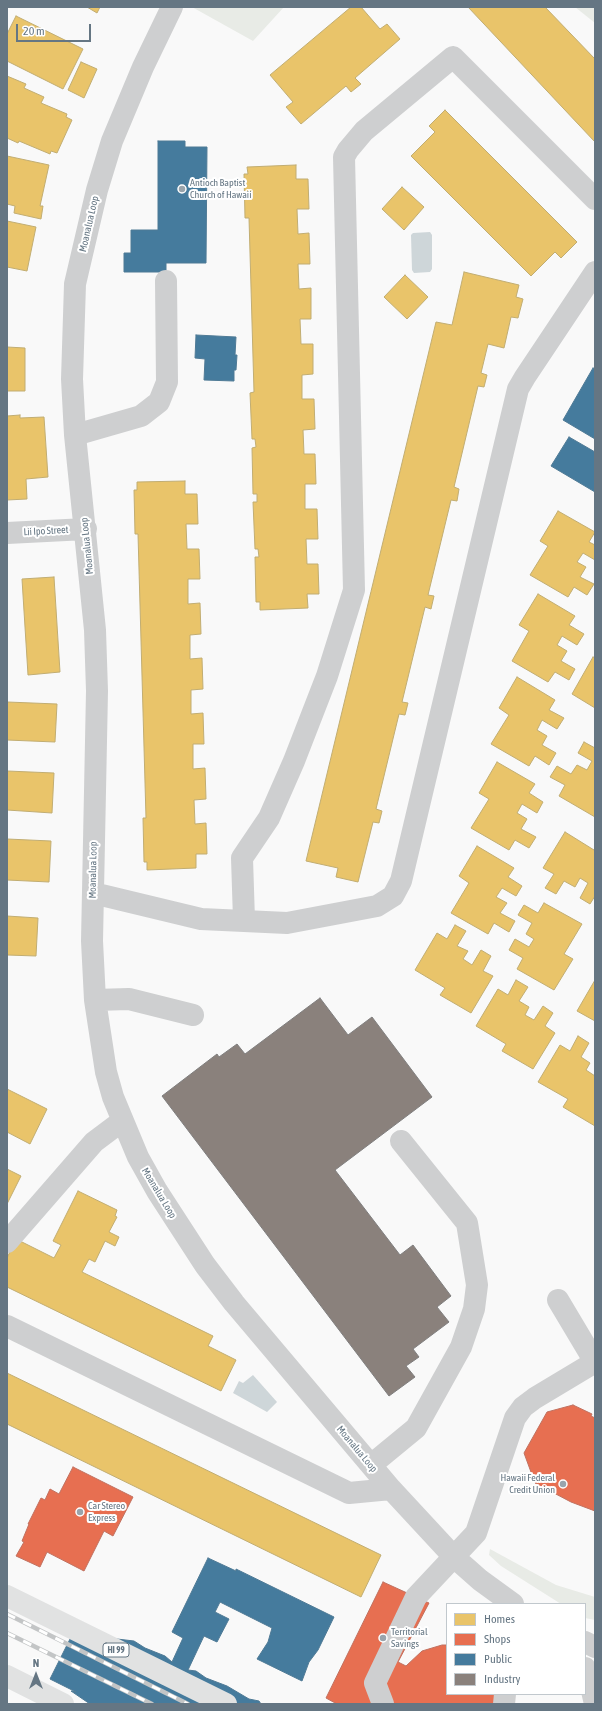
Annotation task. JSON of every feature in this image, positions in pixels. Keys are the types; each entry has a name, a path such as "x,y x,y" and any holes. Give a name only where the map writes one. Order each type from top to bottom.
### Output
{"main road":[{"name":"HI 99","path":"7,1596 226,1704"},
{"path":"7,1676 63,1704"}],"street":[{"name":"Moanalua Loop","path":"172,7 143,67 112,141 96,190 76,284 72,379 95,630 97,691 92,941 95,1000 106,1072 122,1121 138,1157 157,1191 205,1265 234,1303 391,1489 454,1557 480,1580 512,1603"},
{"path":"244,920 242,858 269,818 294,761 327,676 354,590 344,157 364,131 453,57 595,199"},
{"path":"93,893 201,919 244,920 287,924 377,906 393,896 401,881 518,389 595,272"},
{"path":"76,435 141,416 159,402 167,382 166,281"},
{"name":"Lii Ipo Street","path":"7,533 86,529"},
{"path":"95,1000 129,999 193,1015"},
{"path":"7,1242 94,1142 122,1121"},
{"path":"371,1465 416,1428 461,1347 474,1309 477,1285 467,1223 401,1141"},
{"path":"384,1704 375,1683 416,1597 476,1533 515,1418 523,1407 595,1362 558,1300"},
{"path":"7,1326 349,1493 391,1489"},
{"path":"586,1642 595,1647"},
{"path":"586,1670 595,1704"}],"shaded area":[{"path":"192,7 284,7 253,41"},
{"path":"575,7 595,7 595,23"},
{"path":"430,232 432,235 432,269 430,272 414,273 412,270 411,235 413,233"},
{"path":"253,1375 277,1402 267,1412 233,1393 239,1381 243,1383"},
{"path":"490,1549 556,1585 595,1597 595,1620 586,1618 586,1603 559,1603 501,1566 489,1555"}],"building: Homes":[{"path":"87,7 100,7 97,13"},
{"path":"351,7 361,7 380,29 387,24 400,39 355,78 361,84 351,92 346,86 301,124 286,107 293,102 270,75"},
{"path":"468,7 545,7 595,59 595,142"},
{"path":"16,16 83,49 63,89 7,61 7,34"},
{"path":"81,62 97,69 84,98 68,90"},
{"path":"7,76 26,84 24,88 44,97 41,103 67,114 66,117 72,120 57,153 51,151 50,154 19,141 18,143 7,138"},
{"path":"445,110 577,242 561,258 555,252 531,276 411,156 435,132 429,126"},
{"path":"7,156 49,165 40,206 43,206 41,219 14,213 15,206 7,204"},
{"path":"296,165 296,179 308,179 309,209 297,209 298,234 309,233 310,264 298,264 299,289 311,288 311,319 300,319 301,344 313,344 313,374 302,375 302,399 314,399 315,429 303,430 304,454 315,454 316,484 305,484 305,509 317,509 318,539 306,539 307,564 318,564 319,594 307,594 308,608 260,610 260,602 256,602 255,557 259,557 258,549 255,549 253,502 257,502 257,494 253,494 252,448 256,447 255,439 252,439 250,393 254,392 249,218 245,218 244,174 248,174 247,167"},
{"path":"402,187 424,207 404,230 382,209"},
{"path":"7,221 36,227 27,271 7,267"},
{"path":"464,272 519,285 516,297 523,299 518,318 511,317 504,348 488,344 481,373 487,375 484,387 478,386 454,487 459,489 457,501 451,500 428,595 434,596 431,609 425,607 402,702 408,703 405,715 399,714 376,809 382,811 379,823 373,822 358,882 336,877 338,868 306,861 436,322 452,325"},
{"path":"405,275 428,297 407,319 384,297"},
{"path":"7,347 25,348 25,391 7,391"},
{"path":"20,415 20,418 44,417 48,477 26,479 27,499 7,500 7,416"},
{"path":"185,481 185,494 197,494 198,524 186,524 187,549 199,549 200,579 188,579 188,604 200,603 201,634 190,635 190,659 202,658 203,689 191,690 191,714 203,713 204,744 193,744 193,769 205,768 206,799 194,800 195,824 206,823 207,854 196,854 196,868 147,870 147,862 144,862 143,818 146,818 138,534 135,534 134,490 137,490 137,482"},
{"path":"558,511 595,532 589,542 595,545 595,560 583,553 577,562 586,567 580,577 594,584 587,595 574,587 568,597 530,575 548,546 540,541"},
{"path":"54,577 60,672 28,675 22,579"},
{"path":"538,594 575,616 569,625 584,634 577,645 562,636 557,645 567,651 561,661 575,669 569,680 555,672 548,682 512,661 529,631 519,625"},
{"path":"593,657 595,658 595,708 572,694"},
{"path":"517,677 555,700 549,710 564,718 557,729 542,720 537,730 547,736 542,745 556,753 549,765 535,756 529,766 491,744 509,715 499,708"},
{"path":"7,702 57,704 55,742 7,740"},
{"path":"584,742 595,748 595,817 559,796 565,785 550,777 557,766 571,774 577,765 587,770 592,761 578,753"},
{"path":"497,762 535,784 529,793 543,802 537,813 522,804 517,813 527,819 521,829 536,837 529,848 515,840 509,850 471,828 489,799 479,793"},
{"path":"7,771 54,773 52,813 7,810"},
{"path":"565,832 594,850 595,848 595,896 590,904 580,898 588,883 580,878 575,887 564,881 556,894 545,888 554,874 543,868"},
{"path":"7,839 51,841 49,882 7,880"},
{"path":"477,846 514,868 508,877 522,886 516,896 502,888 496,897 507,903 500,913 515,921 509,932 494,923 488,934 451,913 469,883 459,876"},
{"path":"544,903 582,924 564,954 573,959 554,990 517,969 523,958 509,950 515,939 529,947 534,939 526,934 532,923 518,915 524,905 538,913"},
{"path":"7,916 38,918 36,956 7,955"},
{"path":"455,925 466,931 457,946 468,951 463,959 472,965 481,950 491,956 483,971 493,976 471,1013 440,995 445,988 415,970 437,933 447,939"},
{"path":"516,980 528,987 519,1001 529,1007 525,1015 534,1020 543,1006 553,1013 545,1026 555,1033 533,1069 502,1051 506,1044 476,1026 498,989 508,995"},
{"path":"595,980 595,1021 577,1011"},
{"path":"578,1036 589,1043 581,1057 590,1063 586,1070 595,1076 595,1126 563,1107 568,1099 538,1082 560,1045 570,1051"},
{"path":"7,1089 47,1109 30,1144 7,1132"},
{"path":"7,1169 21,1176 7,1204"},
{"path":"78,1191 117,1210 115,1216 117,1217 109,1232 119,1237 115,1246 105,1241 95,1262 89,1259 82,1272 213,1336 208,1346 236,1360 221,1391 7,1287 7,1258 16,1239 54,1258 61,1245 53,1241"},
{"path":"7,1373 381,1555 361,1597 7,1424"}],"building: Shops":[{"path":"573,1405 592,1414 591,1416 595,1418 595,1511 571,1502 535,1483 524,1453 547,1412"},
{"name":"Car Stereo Express","path":"73,1467 133,1497 113,1536 104,1531 84,1571 47,1552 40,1567 16,1556 24,1542 22,1541 28,1524 41,1498 45,1500 50,1489 59,1494"},
{"name":"Territorial Savings","path":"383,1582 429,1603 398,1662 406,1666 422,1651 446,1645 446,1695 501,1695 500,1704 337,1704 326,1698"}],"building: Public":[{"name":"Antioch Baptist Church of Hawaii","path":"158,141 185,141 185,147 207,147 206,263 166,263 166,272 124,272 124,253 131,253 131,230 158,230"},
{"path":"196,335 236,337 235,355 237,355 236,370 234,370 234,381 204,380 205,359 195,358"},
{"path":"593,368 595,369 595,439 563,420"},
{"path":"569,437 595,452 595,492 551,466"},
{"path":"208,1558 236,1571 236,1569 334,1617 318,1650 309,1662 302,1681 257,1659 268,1642 272,1628 220,1602 215,1612 229,1619 217,1642 204,1636 188,1670 196,1671 206,1678 227,1686 249,1699 259,1701 261,1704 90,1704 71,1691 76,1692 50,1679 77,1625 117,1639 134,1641 145,1648 165,1656 172,1662 183,1638 172,1632"}],"building: Industry":[{"path":"320,998 348,1035 372,1017 432,1097 335,1170 400,1255 413,1245 451,1296 437,1307 449,1322 413,1349 419,1357 406,1366 415,1377 389,1396 162,1096 217,1054 219,1057 237,1044 245,1054"}],"railway":[{"path":"7,1614 188,1704"},
{"path":"7,1633 152,1704"}],"place":[{"name":"Antioch Baptist Church of Hawaii","path":"182,189"},
{"name":"Hawaii Federal Credit Union","path":"563,1484"},
{"name":"Car Stereo Express","path":"80,1512"},
{"name":"Territorial Savings","path":"383,1638"}]}
